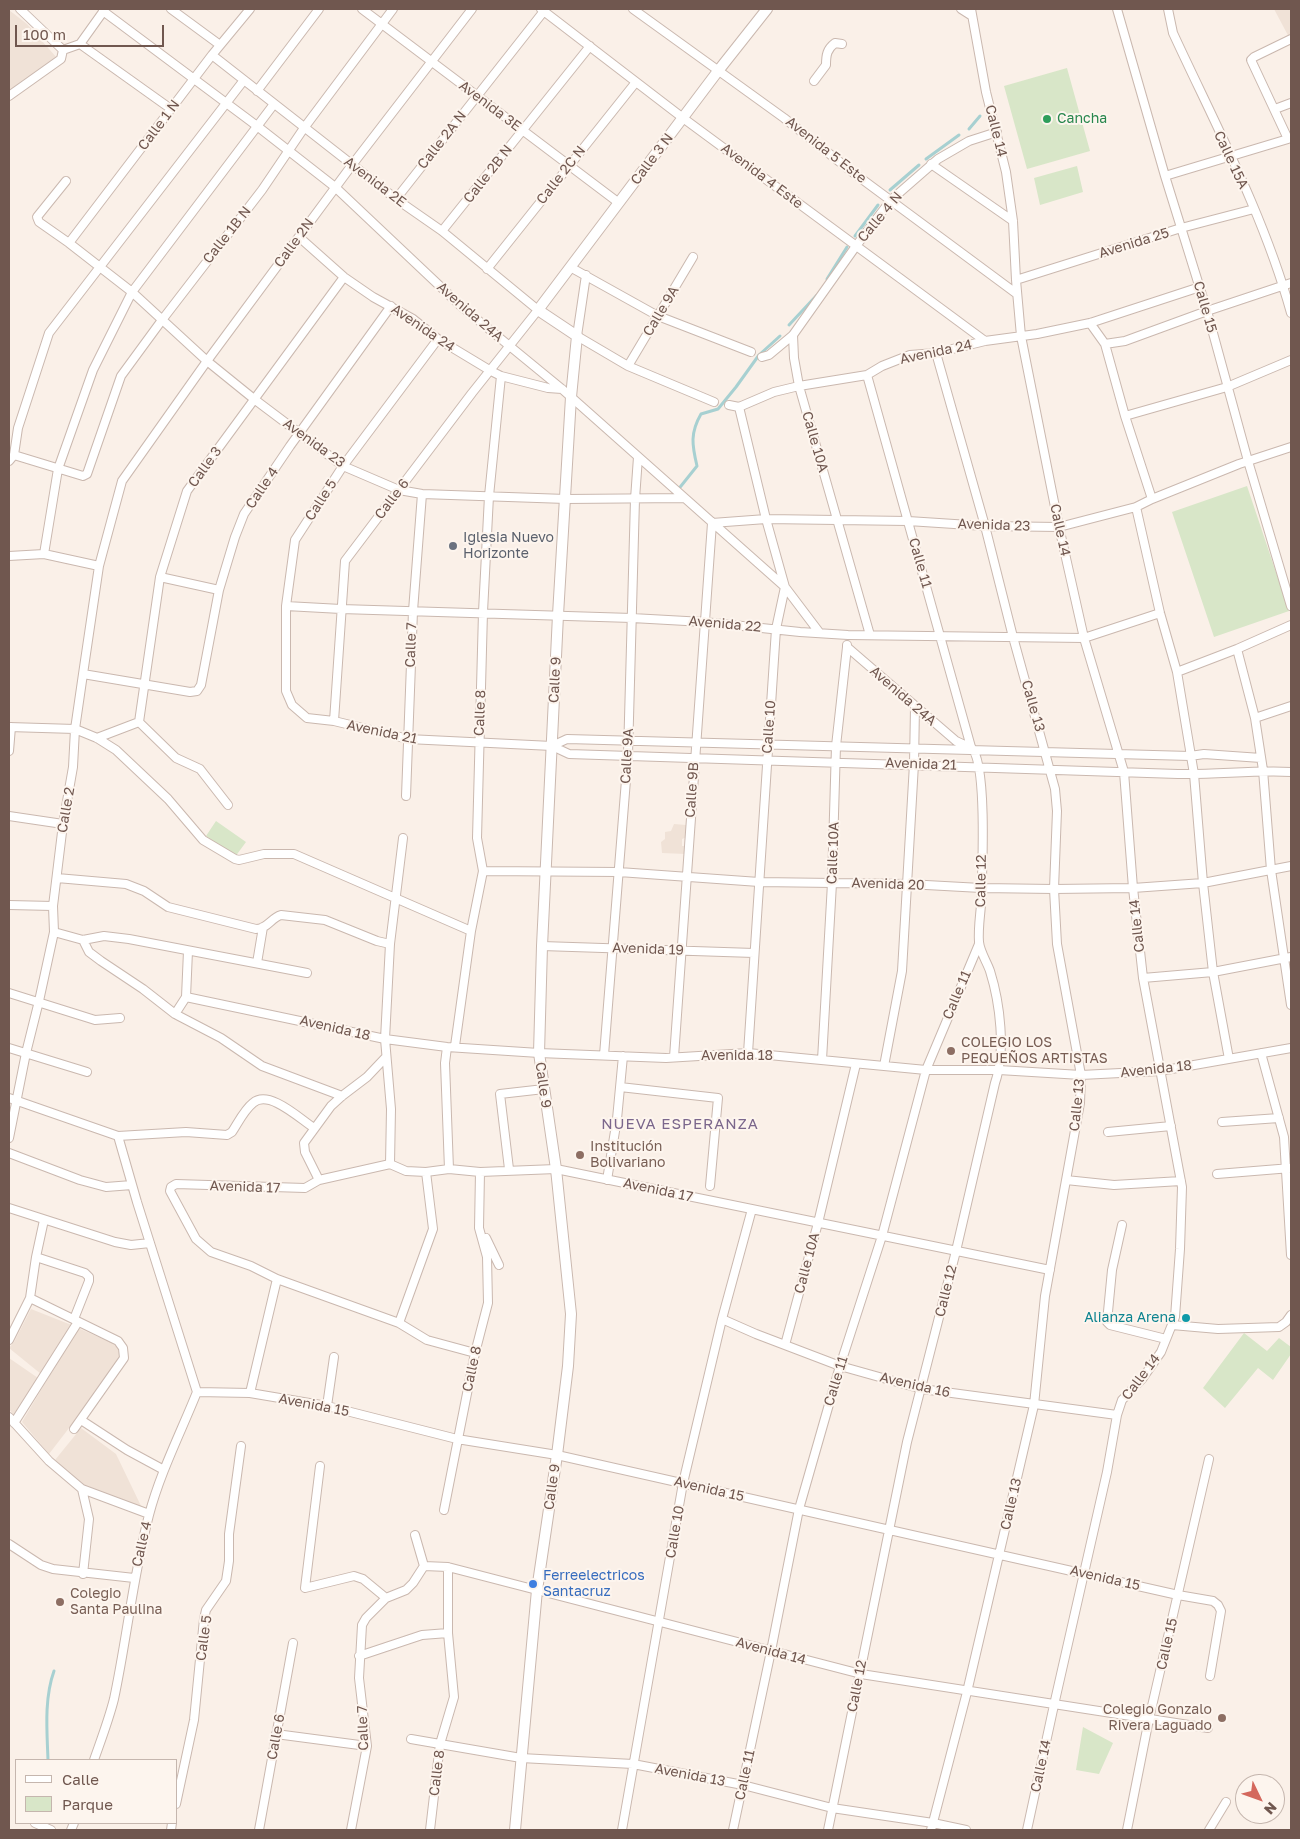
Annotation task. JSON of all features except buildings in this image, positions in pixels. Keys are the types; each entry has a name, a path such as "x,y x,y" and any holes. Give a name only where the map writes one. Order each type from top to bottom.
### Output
{"street":[{"path":"20,9 63,50"},
{"path":"171,9 220,46"},
{"name":"Calle 1 N","path":"69,243 171,108 250,9"},
{"path":"257,91 319,9"},
{"name":"Avenida 3E","path":"362,9 619,203"},
{"name":"Calle 1B N","path":"58,469 83,476 87,474 121,376 262,190 304,128 393,9"},
{"name":"Calle 2N","path":"122,481 207,361 352,164 472,9"},
{"name":"Avenida 5 Este","path":"633,9 784,118 1017,294"},
{"name":"Calle 3 N","path":"538,310 767,9"},
{"path":"961,9 972,13"},
{"name":"Calle 15","path":"1117,9 1165,176 1207,310 1227,387 1291,606"},
{"name":"Calle 15A","path":"1168,9 1173,33 1287,284 1291,312"},
{"path":"63,50 80,44 104,10"},
{"name":"Avenida 24A","path":"104,10 335,187 462,307 562,389 785,587 820,632"},
{"name":"Avenida 4 Este","path":"543,10 683,118 985,341"},
{"name":"Calle 2A N","path":"396,199 543,10"},
{"name":"Calle 14","path":"972,13 984,83 1006,172 1013,221 1021,336 1059,527 1084,638 1124,772 1133,888 1143,978 1181,1181 1180,1249 1175,1317 1161,1352 1142,1379 1122,1400 1117,1416 1027,1830"},
{"path":"1165,176 1288,139 1252,58 1291,40"},
{"path":"814,81 826,65 826,56 830,48 835,43 842,44"},
{"path":"80,44 171,108"},
{"name":"Calle 2B N","path":"442,232 590,46"},
{"path":"9,96 61,59 63,50"},
{"name":"Avenida 2E","path":"212,56 396,199 442,232 538,310"},
{"path":"58,469 12,458 18,428 49,333 244,80"},
{"name":"Calle 2C N","path":"487,269 636,82"},
{"path":"1275,109 1291,103"},
{"path":"44,554 58,469 93,370 132,292 274,104"},
{"name":"Calle 4 N","path":"793,335 891,200 931,164 969,141 997,132"},
{"path":"931,164 1013,221"},
{"name":"Avenida 23","path":"66,181 37,217 39,222 132,292 207,361 343,466 399,490 422,494 566,499 684,498"},
{"name":"Avenida 25","path":"1016,280 1181,228 1254,209"},
{"name":"Avenida 24","path":"299,237 344,277 373,297 413,319 438,339 491,371 501,376 548,388 562,389"},
{"name":"Calle 9A","path":"628,366 693,257"},
{"path":"570,267 658,316 751,352"},
{"name":"Calle 9","path":"515,1830 537,1590 568,1366 571,1314 556,1169 539,1054 542,946 558,615 571,397 577,336 586,276"},
{"name":"Calle 3","path":"139,722 160,577 188,491 344,277"},
{"path":"1105,344 1125,341 1207,310 1287,284"},
{"name":"Avenida 24","path":"739,407 774,392 867,375 882,366 910,355 936,353 985,341 1090,323 1200,287"},
{"name":"Calle 4","path":"143,684 190,692 196,691 201,684 219,590 244,514 390,306"},
{"path":"538,310 628,366 714,402"},
{"name":"Calle 6","path":"334,721 345,561 472,393 538,310"},
{"path":"1090,323 1105,344 1125,416 1152,499"},
{"path":"762,357 769,355 793,335"},
{"name":"Calle 10A","path":"793,335 794,358 799,386 870,635"},
{"name":"Calle 5","path":"286,691 286,606 295,540 343,466 438,339"},
{"name":"Calle 13","path":"932,1827 967,1692 1034,1405 1045,1296 1080,1103 1080,1075 1057,944 1054,889 1056,789 936,353"},
{"path":"1125,416 1227,387 1291,360"},
{"name":"Calle 11","path":"867,375 972,748"},
{"name":"Calle 8","path":"449,1169 445,1063 451,1047 483,871 477,838 483,612 489,496 501,376"},
{"path":"728,405 739,407"},
{"name":"Calle 10","path":"739,407 766,519 785,587 776,629 748,1053"},
{"name":"Avenida 23","path":"712,523 766,519 1059,527 1136,507 1248,461 1291,446"},
{"name":"Calle 9A","path":"604,1055 629,741 635,499 638,457"},
{"name":"Calle 2","path":"9,1138 12,1099 39,1002 54,932 53,906 56,878 63,824 71,785 75,729 82,674 99,566 122,481"},
{"name":"Calle 7","path":"406,796 413,611 422,494"},
{"path":"1136,507 1160,613 1177,672 1194,774 1213,972 1229,1059"},
{"name":"Calle 9B","path":"674,1057 712,523"},
{"path":"9,556 44,554 99,566"},
{"path":"160,577 219,590"},
{"name":"Avenida 22","path":"286,606 632,618 704,622 848,635 1013,638 1084,638 1160,613"},
{"path":"1177,672 1237,649 1291,625"},
{"path":"847,647 848,635"},
{"name":"Avenida 24A","path":"847,647 956,741 972,748"},
{"name":"Calle 10A","path":"822,1060 832,883 836,746 847,647"},
{"path":"1237,649 1255,718 1263,770 1271,870 1288,958 1291,1005"},
{"path":"82,674 143,684"},
{"name":"Avenida 21","path":"286,691 292,705 307,718 334,721 408,740 552,746 569,754 836,761 1194,774 1263,770 1291,772"},
{"path":"884,1066 902,971 914,764 915,706"},
{"path":"1255,718 1291,706"},
{"path":"97,738 139,722 176,758 200,769 228,804"},
{"path":"9,751 10,727 75,729 97,738 116,750 168,799 203,840 235,859 239,860 264,854 294,854 471,931"},
{"name":"Avenida 21","path":"552,746 568,739 768,745 972,748 1190,756 1204,754 1261,758"},
{"name":"Calle 12","path":"828,1830 907,1442 922,1389 999,1070 1002,1028 990,972 979,944 982,888 982,787 979,766 972,748"},
{"path":"9,816 63,824"},
{"path":"390,1164 391,1109 385,1039 390,944 403,838"},
{"name":"Avenida 20","path":"483,871 618,872 759,882 908,884 1054,889 1133,888 1203,883 1291,866"},
{"path":"56,878 126,884 144,891 168,907 256,929 264,927 281,914 325,920 377,941 390,944"},
{"path":"9,906 53,906"},
{"path":"257,963 264,927"},
{"path":"54,932 83,940 104,936 307,973"},
{"path":"83,940 89,952 143,989 175,1014 221,1038 262,1066 342,1096"},
{"name":"Calle 11","path":"733,1830 772,1651 799,1509 840,1366 882,1236 926,1070 979,944"},
{"name":"Avenida 19","path":"542,946 754,953"},
{"path":"175,1014 186,997 188,951"},
{"path":"1143,978 1213,972 1288,958"},
{"path":"9,993 95,1020 120,1018"},
{"name":"Avenida 18","path":"186,997 385,1039 451,1047 539,1054 674,1057 748,1053 926,1070 999,1070 1080,1075 1160,1072 1291,1048"},
{"path":"9,1048 87,1072"},
{"path":"1261,1053 1279,1118 1288,1137 1291,1255"},
{"path":"607,1180 617,1119 623,1056"},
{"path":"319,1180 305,1152 304,1143 314,1128 342,1096 367,1077 386,1057"},
{"name":"Calle 10A","path":"785,1345 818,1223 856,1064"},
{"path":"620,1087 718,1098 710,1186"},
{"path":"509,1169 500,1094 544,1089"},
{"path":"12,1099 118,1136 186,1132 227,1135 232,1132 253,1102 264,1099 273,1100 314,1128"},
{"path":"1222,1122 1279,1118"},
{"path":"1108,1132 1171,1126"},
{"path":"118,1136 197,1392"},
{"path":"9,1153 80,1180 106,1187 132,1185"},
{"name":"Avenida 17","path":"277,1279 251,1266 212,1252 196,1239 170,1191 171,1187 176,1184 305,1188 319,1180 390,1164 406,1171 426,1172 449,1169 480,1172 509,1169 556,1169 1050,1270"},
{"path":"1217,1174 1289,1168"},
{"path":"399,1323 433,1229 426,1172"},
{"name":"Calle 8","path":"444,1510 475,1353 488,1303 487,1257 479,1228 480,1172"},
{"path":"1066,1180 1114,1184 1181,1181"},
{"path":"9,1208 115,1242 132,1245 150,1243"},
{"name":"Calle 10","path":"622,1830 683,1483 722,1319 752,1209"},
{"path":"9,1340 30,1298 44,1220"},
{"path":"1122,1225 1112,1270 1107,1322 1110,1325 1166,1339"},
{"name":"Calle 8","path":"479,1228 499,1265"},
{"path":"36,1257 86,1273 89,1281 76,1321 12,1420 49,1461 82,1489 149,1514"},
{"path":"250,1393 277,1279 399,1323 427,1340 475,1353"},
{"path":"30,1298 118,1341 123,1348 124,1358 74,1429"},
{"path":"1172,1325 1218,1329 1278,1326 1286,1322 1291,1315"},
{"name":"Avenida 16","path":"722,1319 840,1366 922,1389 1117,1416"},
{"path":"327,1406 334,1357"},
{"name":"Calle 4","path":"94,1759 113,1701 127,1631 134,1578 149,1514 164,1470 197,1392"},
{"name":"Avenida 15","path":"197,1392 250,1393 327,1406 458,1439 557,1455 1178,1595 1213,1601 1221,1611 1210,1676"},
{"path":"81,1420 127,1450 164,1470"},
{"name":"Calle 5","path":"178,1795 194,1720 206,1610 226,1581 229,1561 229,1534 241,1446"},
{"name":"Calle 15","path":"1127,1830 1209,1459"},
{"path":"320,1466 305,1588 354,1576 363,1579 386,1598 406,1590 424,1566 415,1535"},
{"path":"82,1489 89,1519 83,1574"},
{"path":"9,1544 41,1565 53,1569 83,1574 134,1578"},
{"name":"Avenida 14","path":"424,1566 448,1567 861,1674 1208,1728"},
{"name":"Calle 8","path":"430,1830 440,1744 454,1697 448,1633 448,1567"},
{"name":"Calle 7","path":"351,1830 366,1746 359,1678 362,1625 366,1618 386,1598"},
{"path":"359,1656 422,1635 448,1633"},
{"name":"Calle 6","path":"259,1830 293,1643"},
{"path":"276,1734 366,1746"},
{"name":"Avenida 13","path":"411,1739 521,1758 633,1764 743,1785 832,1808 932,1827 966,1830"},
{"path":"1209,1830 1226,1802"},
{"path":"37,1824 51,1830"}],"shaded area":[{"path":"1274,9 1291,9 1291,41"},
{"path":"9,10 27,24 57,58 9,94"},
{"path":"674,824 686,825 687,837 682,839 682,846 685,846 685,854 662,853 661,842 665,839 665,832 671,831"},
{"path":"31,1309 74,1326 41,1374 9,1348"},
{"path":"78,1328 112,1343 118,1348 123,1358 49,1454 22,1422"},
{"path":"9,1358 38,1378 14,1415 9,1409"},
{"path":"81,1428 116,1454 142,1508 85,1489 55,1460"}],"green space":[{"name":"Cancha","path":"1067,68 1090,151 1027,169 1004,86"},
{"path":"1077,166 1083,192 1040,205 1034,178"},
{"path":"1247,486 1289,611 1214,637 1172,512"},
{"path":"216,821 246,842 235,857 206,836"},
{"path":"1244,1333 1267,1351 1279,1338 1291,1347 1291,1354 1273,1380 1258,1368 1225,1408 1203,1388"},
{"path":"1083,1727 1113,1743 1099,1774 1076,1770"}],"waterway":[{"path":"969,129 980,116"},
{"path":"926,159 959,135"},
{"path":"890,190 919,165"},
{"path":"855,236 878,205"},
{"path":"827,279 847,247"},
{"path":"789,325 817,295"},
{"path":"677,491 697,466 693,439 695,427 701,414 718,409 759,355 780,336"},
{"path":"48,1759 47,1704 54,1671"}],"place":[{"name":"Cancha","path":"1047,119"},
{"name":"Iglesia Nuevo Horizonte","path":"453,546"},
{"name":"COLEGIO LOS PEQUEÑOS ARTISTAS","path":"951,1051"},
{"name":"Institución Bolivariano","path":"580,1155"},
{"name":"Alianza Arena","path":"1186,1318"},
{"name":"Ferreelectricos Santacruz","path":"533,1584"},
{"name":"Colegio Santa Paulina","path":"60,1602"},
{"name":"Colegio Gonzalo Rivera Laguado","path":"1222,1718"}],"district":[{"name":"NUEVA ESPERANZA","path":"680,1124"}]}
